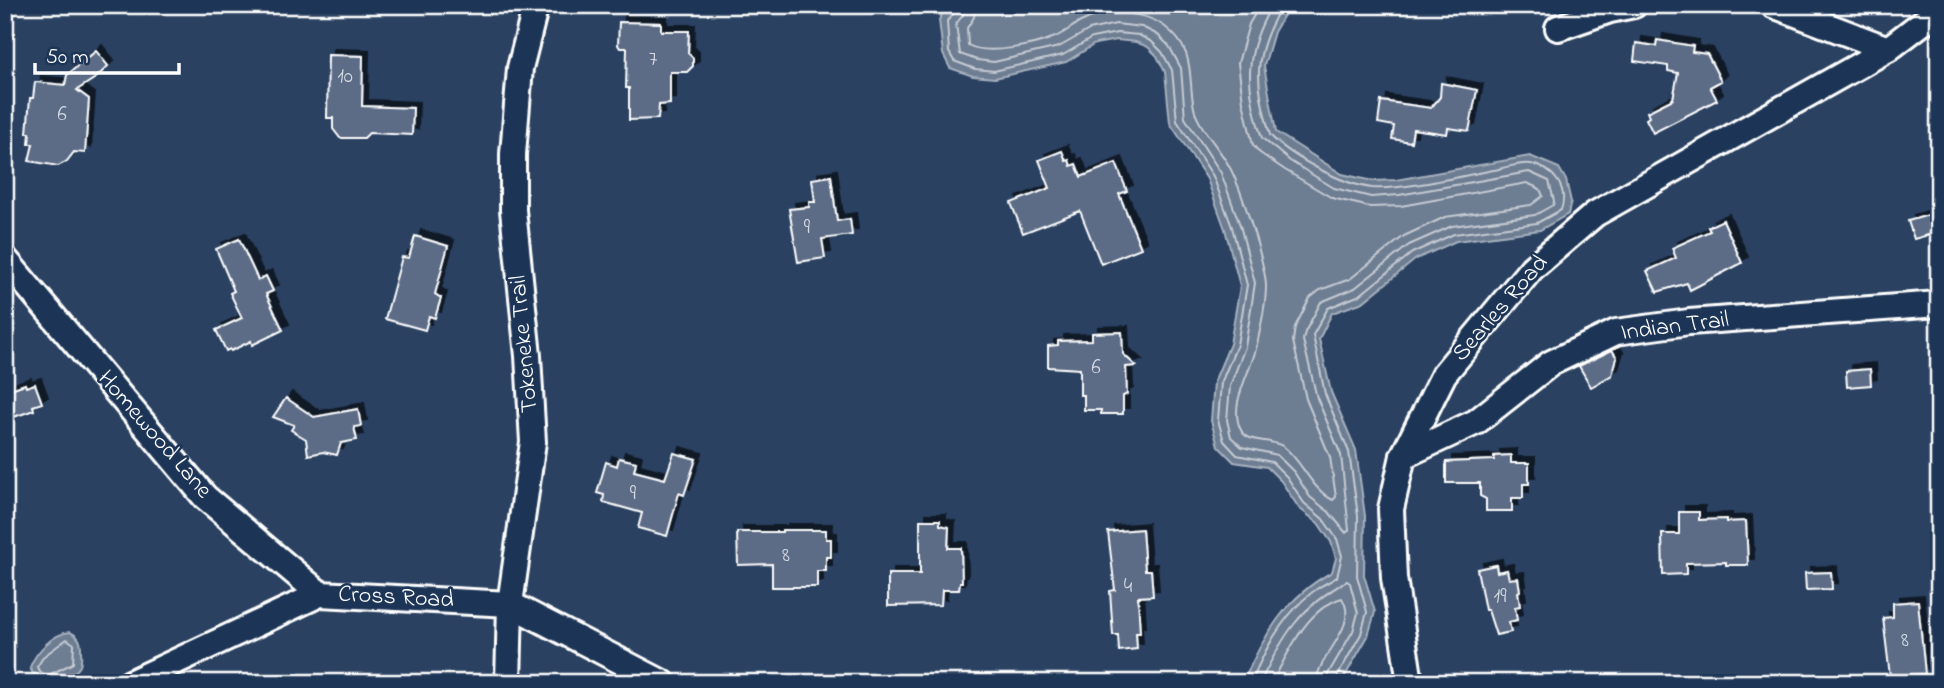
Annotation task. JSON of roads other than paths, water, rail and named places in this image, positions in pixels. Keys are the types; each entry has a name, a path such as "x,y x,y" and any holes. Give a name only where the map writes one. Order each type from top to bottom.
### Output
{"street":[{"name":"Tokeneke Trail","path":"508,683 510,604 533,442 528,356 513,210 513,154 520,68 536,5"},
{"path":"1558,29 1610,10 1634,5"},
{"path":"1773,5 1888,49"},
{"name":"Searles Road","path":"1410,683 1394,578 1391,509 1403,456 1444,374 1532,268 1595,214 1888,49 1939,10"},
{"name":"Homewood Lane","path":"5,259 205,497 320,594"},
{"name":"Indian Trail","path":"1403,456 1476,422 1551,363 1616,332 1689,321 1939,304"},
{"name":"Cross Road","path":"130,683 320,594 510,604 663,683"}],"water":[{"path":"957,5 1290,5 1274,32 1264,66 1276,132 1342,174 1373,181 1396,180 1530,156 1559,168 1566,180 1571,202 1568,214 1540,230 1456,241 1416,259 1363,302 1332,313 1319,339 1331,392 1356,450 1365,516 1364,575 1375,612 1368,636 1341,683 1243,683 1278,619 1302,593 1332,572 1336,558 1331,542 1318,523 1299,508 1281,481 1267,467 1234,462 1218,446 1211,421 1214,382 1230,344 1240,286 1225,229 1207,179 1170,123 1165,72 1157,56 1148,47 1136,42 1117,40 1095,44 1066,62 995,78 973,76 950,68 943,54 939,20 944,10"},
{"path":"70,632 81,646 81,664 76,671 54,680 39,678 33,674 30,667 36,655 51,640"}]}
